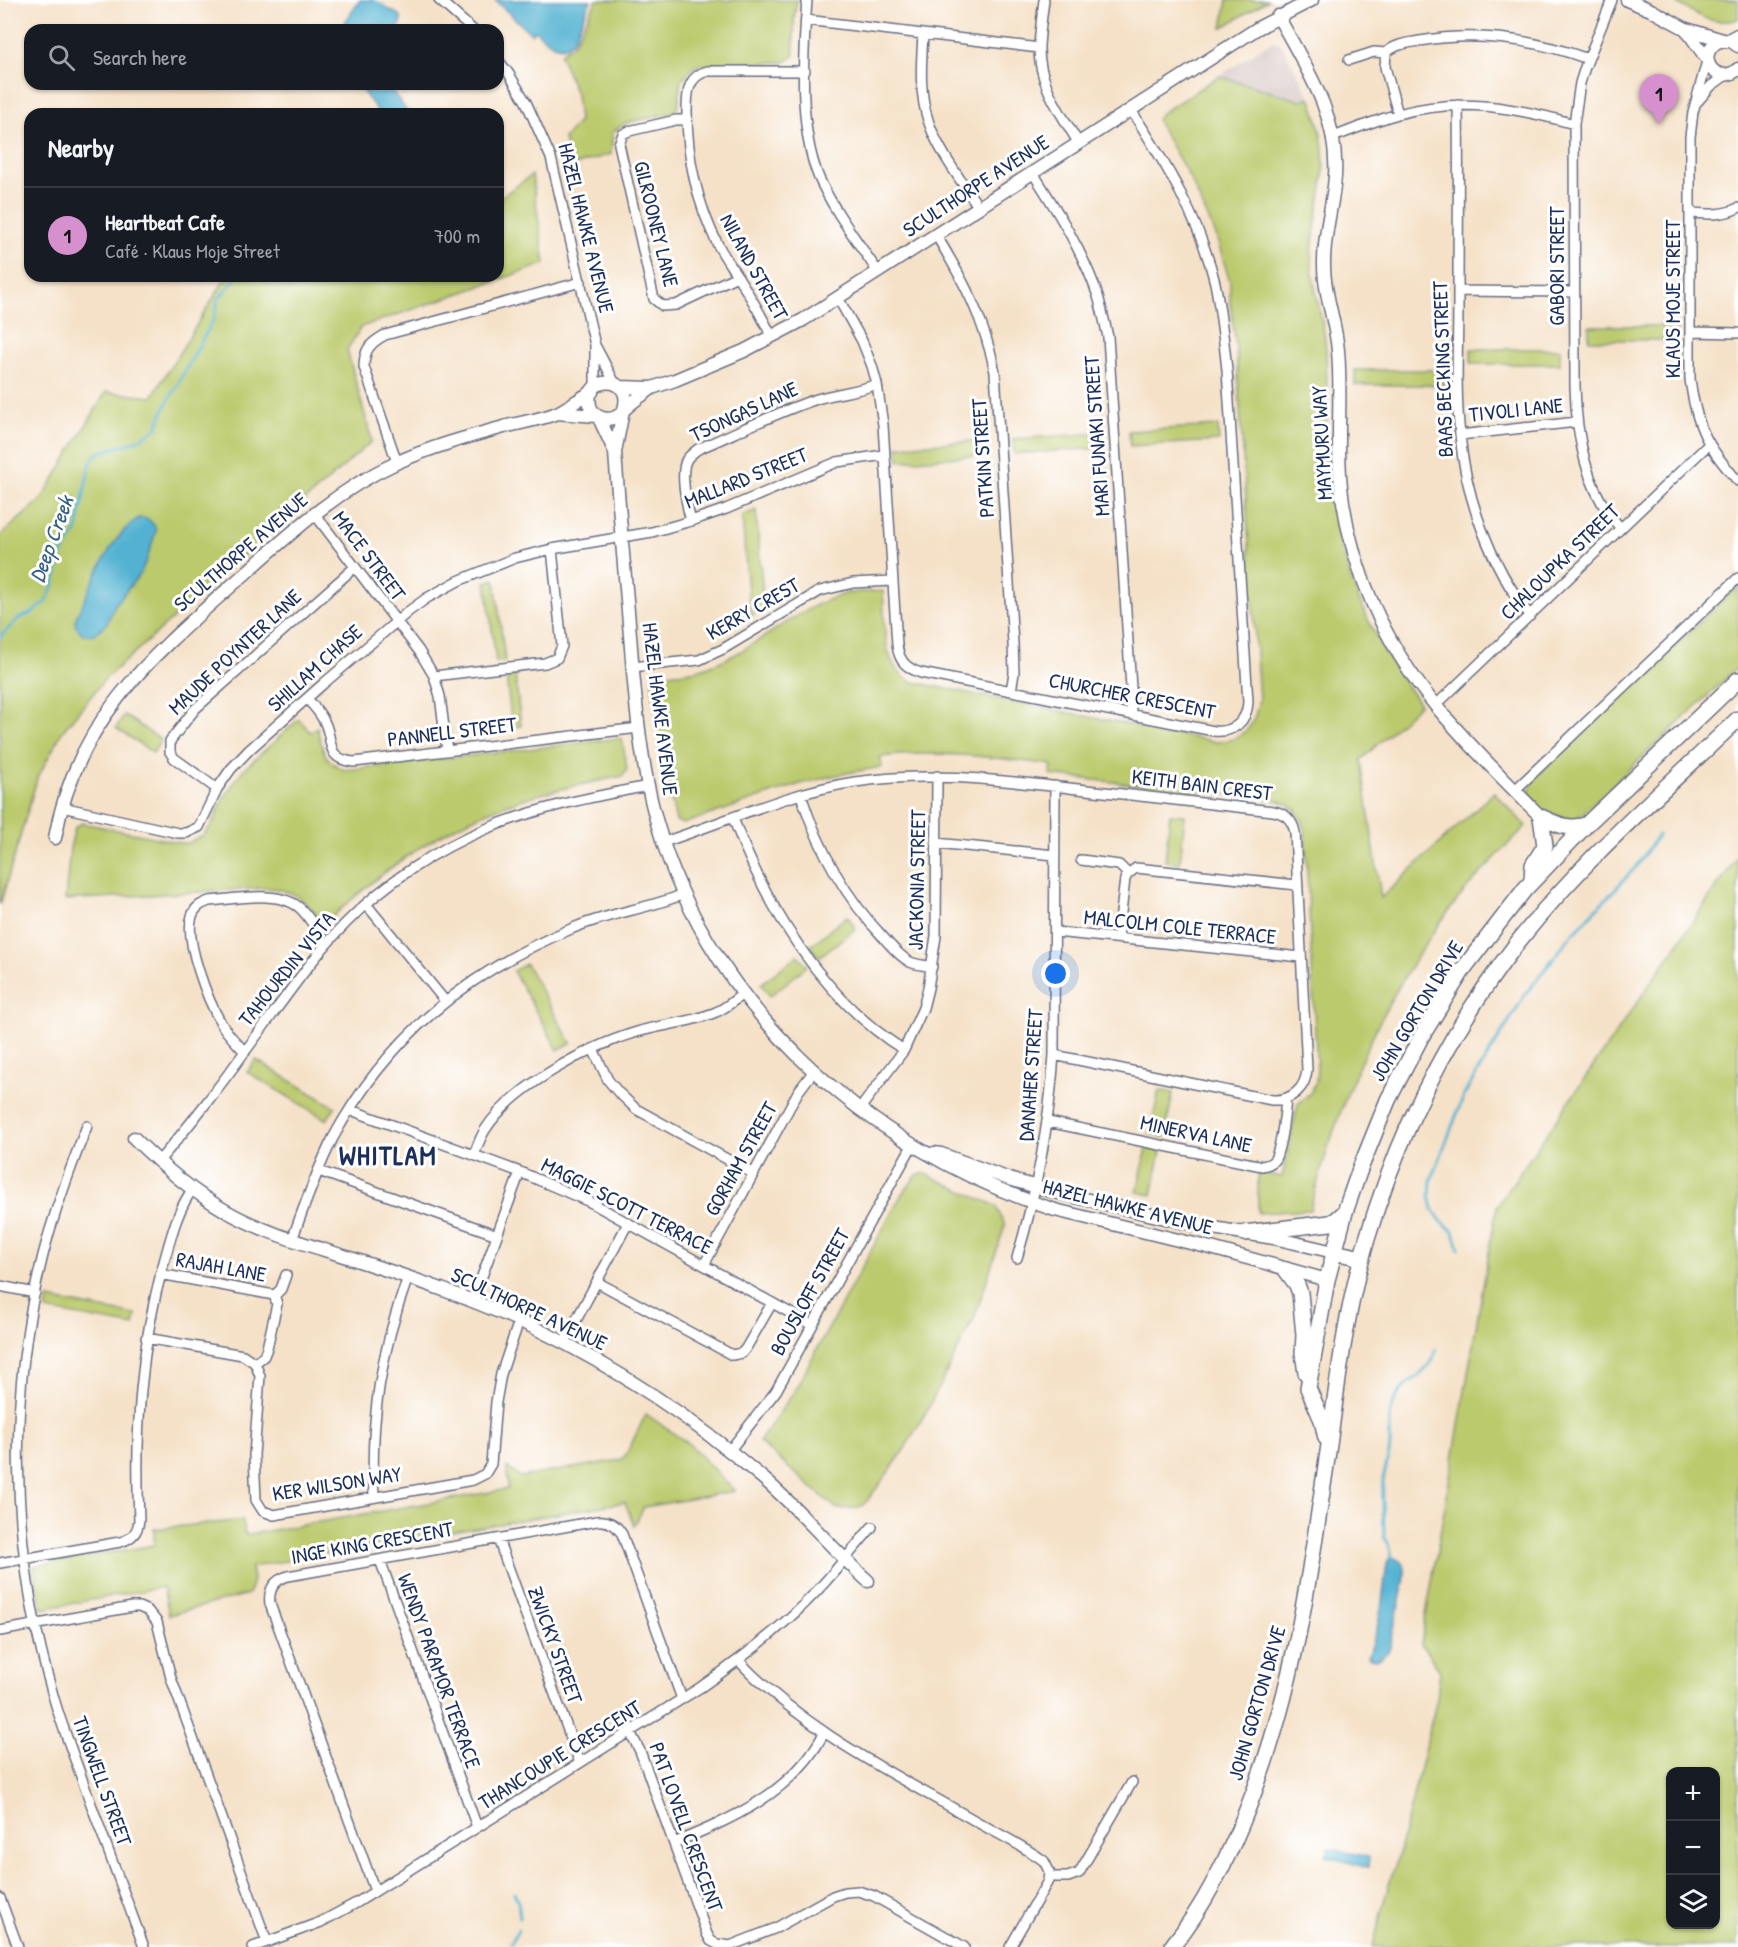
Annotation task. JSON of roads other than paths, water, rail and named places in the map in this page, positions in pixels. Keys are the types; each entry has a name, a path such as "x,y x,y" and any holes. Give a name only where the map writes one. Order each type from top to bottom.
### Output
{"main road":[{"name":"JOHN GORTON DRIVE","path":"1328,1453 1322,1420 1308,1388 1327,1280 1345,1212 1374,1131 1421,1037 1464,968 1498,921 1531,882 1586,825 1738,680"},
{"name":"JOHN GORTON DRIVE","path":"1171,1946 1189,1925 1235,1841 1274,1737 1286,1696 1300,1631 1342,1353 1355,1286 1366,1240 1398,1151 1419,1102 1442,1057 1478,997 1519,941 1578,873 1738,719"},
{"path":"1541,817 1565,828 1586,825"},
{"path":"1531,882 1533,865 1545,846 1541,817"},
{"path":"1244,1233 1330,1223 1345,1212"},
{"path":"1334,1252 1362,1258"},
{"path":"1286,1270 1300,1293 1304,1335 1303,1353 1308,1388"},
{"path":"1327,1280 1355,1286"}],"street":[{"path":"439,0 466,24"},
{"path":"807,0 804,72 808,142 819,177 834,205 878,272"},
{"path":"1044,0 1039,48 1042,72 1048,91 1078,144"},
{"name":"SCULTHORPE AVENUE","path":"623,410 652,388 700,371 772,337 838,298 1278,16 1312,0"},
{"name":"GABORI STREET","path":"1612,0 1580,83 1574,124 1575,400 1577,422 1594,487 1609,514 1621,528"},
{"path":"1627,0 1686,29 1731,40 1738,46"},
{"name":"MAYMURU WAY","path":"1278,16 1317,88 1325,106 1333,137 1335,179 1325,236 1324,268 1338,352 1339,468 1343,505 1357,561 1378,614 1399,655 1436,705 1541,817"},
{"path":"806,20 1039,48"},
{"path":"1686,29 1712,70 1738,82"},
{"path":"1707,60 1711,46 1738,33"},
{"path":"923,35 922,89 929,123 946,157 979,208"},
{"path":"1349,60 1374,52 1386,53 1396,46 1417,41 1462,36 1531,42 1588,59"},
{"path":"1386,53 1385,67 1398,114"},
{"name":"KLAUS MOJE STREET","path":"1707,60 1695,104 1690,137 1690,379 1693,401 1708,445 1738,481"},
{"name":"HAZEL HAWKE AVENUE","path":"504,68 526,102 548,149 595,345 593,390"},
{"path":"1695,104 1711,86 1738,69"},
{"name":"NILAND STREET","path":"772,337 719,248 699,200 690,159 687,120 689,86 696,76 702,73 804,72"},
{"path":"1333,137 1398,114 1458,105 1508,108 1574,124"},
{"name":"BAAS BECKING STREET","path":"1458,105 1460,435 1469,489 1484,535 1515,596 1530,616"},
{"name":"CHURCHER CRESCENT","path":"838,298 862,341 877,384 898,653 907,667 921,673 1222,732 1240,724 1245,716 1248,702 1227,370 1218,300 1203,244 1188,208 1131,110"},
{"name":"GILROONEY LANE","path":"687,120 628,131 623,134 619,144 654,298 663,306 676,305 737,276"},
{"name":"MARI FUNAKI STREET","path":"1033,173 1083,259 1098,297 1108,337 1132,703 1130,714"},
{"path":"1690,213 1716,214 1738,208"},
{"name":"PATKIN STREET","path":"936,235 979,314 988,339 995,372 1013,643 1014,673 1011,691"},
{"path":"397,462 364,367 364,356 373,341 385,335 581,282"},
{"path":"1458,291 1574,292"},
{"path":"1690,332 1738,333"},
{"name":"HAZEL HAWKE AVENUE","path":"595,345 618,386"},
{"path":"605,382 618,386 626,398 619,415 609,419 593,412 589,402 593,390 605,382"},
{"name":"TSONGAS LANE","path":"691,521 684,473 687,459 692,454 812,400 877,384"},
{"name":"SCULTHORPE AVENUE","path":"618,386 652,388"},
{"name":"SCULTHORPE AVENUE","path":"55,838 69,785 89,741 110,706 171,639 314,513 357,483 397,462 462,438 556,413 593,390"},
{"name":"HAZEL HAWKE AVENUE","path":"623,410 615,452 632,667 648,786 664,842 684,894 715,952 743,994 771,1029 813,1072 860,1110 928,1152 941,1154 1012,1180 1036,1186 1195,1225 1274,1238 1334,1252"},
{"name":"SCULTHORPE AVENUE","path":"556,413 598,416"},
{"name":"HAZEL HAWKE AVENUE","path":"598,416 615,452"},
{"name":"TIVOLI LANE","path":"1460,435 1577,422"},
{"name":"CHALOUPKA STREET","path":"1436,705 1708,445"},
{"name":"MALLARD STREET","path":"622,537 652,532 726,509 837,462 884,455"},
{"name":"MACE STREET","path":"314,513 419,651 434,676 440,696 447,751"},
{"name":"SHILLAM CHASE","path":"62,807 186,833 199,826 217,789 231,769 249,750 396,621 427,598 458,581 515,558 622,537"},
{"path":"434,676 545,663 557,658 562,646 552,549"},
{"name":"MAUDE POYNTER LANE","path":"217,789 174,758 170,752 170,741 195,709 355,567"},
{"path":"1515,790 1738,578"},
{"name":"KERRY CREST","path":"632,667 699,660 723,649 820,591 853,583 892,581"},
{"name":"PANNELL STREET","path":"307,699 325,721 331,749 335,755 344,761 354,762 639,728"},
{"name":"KEITH BAIN CREST","path":"664,842 801,795 864,781 937,776 1055,786 1280,812 1290,819 1293,825 1307,1074 1298,1092 1286,1099"},
{"name":"JACKONIA STREET","path":"860,1110 904,1050 922,1008 932,967 936,936 937,776"},
{"name":"TAHOURDIN VISTA","path":"159,1162 326,944 366,904 399,878 428,858 483,830 534,811 648,786"},
{"name":"DANAHER STREET","path":"1017,1258 1036,1186 1048,1122 1054,1055 1055,786"},
{"path":"801,795 822,848 855,903 879,933 900,954 911,962 932,967"},
{"path":"733,818 763,889 800,947 847,1002 879,1032 904,1050"},
{"path":"936,843 1055,855"},
{"path":"1081,860 1119,865 1128,874"},
{"path":"1119,938 1123,887 1128,874 1136,868 1297,885"},
{"path":"292,1239 333,1139 369,1082 399,1045 445,1001 510,959 574,927 611,915 666,902 684,894"},
{"path":"244,1052 221,1024 200,974 192,943 191,922 195,909 209,901 275,897 287,900 302,911 326,944"},
{"path":"366,904 445,1001"},
{"name":"MALCOLM COLE TERRACE","path":"1055,932 1301,957"},
{"path":"474,1155 485,1131 509,1104 553,1070 592,1049 636,1032 707,1016 719,1011 743,994"},
{"path":"592,1049 608,1080 636,1109 754,1174"},
{"path":"1054,1055 1272,1100 1286,1099"},
{"name":"GORHAM STREET","path":"704,1265 798,1092 813,1072"},
{"name":"MINERVA LANE","path":"1048,1122 1262,1166 1270,1164 1276,1157 1286,1099"},
{"name":"MAGGIE SCOTT TERRACE","path":"351,1110 520,1172 590,1202 812,1325"},
{"name":"TINGWELL STREET","path":"87,1126 67,1176 52,1224 35,1293 24,1359 19,1425 19,1492 24,1559 53,1696 144,1947"},
{"name":"SCULTHORPE AVENUE","path":"134,1138 192,1190 246,1221 473,1301 564,1343 651,1394 730,1450 765,1480 868,1581"},
{"name":"BOUSLOFF STREET","path":"730,1450 776,1391 913,1144"},
{"name":"HAZEL HAWKE AVENUE","path":"928,1152 934,1159 948,1166 1032,1203 1327,1280"},
{"path":"319,1170 497,1235"},
{"path":"473,1301 520,1172"},
{"path":"0,1563 124,1541 137,1530 139,1520 136,1458 139,1398 146,1338 160,1274 180,1210 192,1190"},
{"path":"564,1343 628,1223"},
{"name":"RAJAH LANE","path":"160,1274 271,1293 277,1304 267,1350 255,1363"},
{"name":"RAJAH LANE","path":"274,1296 281,1289 286,1275"},
{"path":"374,1497 372,1452 375,1407 382,1363 393,1319 408,1277"},
{"path":"597,1282 732,1355 742,1353 746,1348 772,1303"},
{"path":"0,1286 35,1293"},
{"name":"KER WILSON WAY","path":"255,1363 260,1376 254,1455 256,1495 260,1508 274,1515 480,1477 486,1472 491,1460 501,1374 519,1321"},
{"path":"146,1338 243,1355 255,1363"},
{"name":"INGE KING CRESCENT","path":"375,1892 269,1598 272,1587 282,1578 597,1521 609,1522 616,1526 622,1536 682,1699"},
{"name":"THANCOUPIE CRESCENT","path":"253,1947 321,1922 375,1892 682,1699 738,1660 777,1629 814,1594 872,1527"},
{"name":"ZWICKY STREET","path":"498,1539 580,1763"},
{"name":"WENDY PARAMOR TERRACE","path":"380,1560 477,1827"},
{"path":"0,1631 132,1607 145,1609 153,1615 171,1678 267,1942"},
{"path":"738,1660 765,1687 824,1733 1041,1859 1048,1868 1049,1877 1011,1947"},
{"name":"PAT LOVELL CRESCENT","path":"630,1732 640,1751 711,1941 718,1945 730,1946 801,1915 833,1896 854,1891 874,1896 964,1947"},
{"path":"674,1843 727,1821 762,1800 786,1780 815,1750 824,1733"},
{"path":"1049,1877 1072,1877 1079,1873 1132,1782"},
{"path":"0,1898 18,1947"}],"water":[{"path":"360,0 372,0 401,16 401,24 344,24"},
{"path":"495,0 591,0 574,39 569,44 559,47 535,30 531,34"},
{"path":"362,90 391,90 405,108 375,108"},
{"path":"139,518 148,519 156,531 140,574 115,605 106,625 94,634 84,635 76,627 75,620 78,613 111,548 119,536"},
{"path":"1390,1557 1403,1563 1405,1577 1390,1648 1381,1658 1375,1659 1368,1657 1378,1622 1387,1563"},
{"path":"1329,1848 1369,1857 1368,1868 1326,1856"}],"waterway":[{"name":"Deep Creek","path":"374,1 384,6 382,9"},
{"name":"Deep Creek","path":"0,637 18,619 32,613 45,603 53,587 62,554 77,530 89,468 94,456 134,442 156,429 165,407 214,319 218,299 233,282"},
{"path":"1459,1249 1454,1232 1441,1221 1433,1209 1430,1196 1431,1181 1465,1093 1525,995 1569,938 1635,868 1658,835"},
{"path":"1392,1557 1389,1544 1384,1537 1383,1495 1383,1481 1390,1449 1391,1409 1406,1385 1428,1367 1436,1349"},
{"path":"514,1893 518,1901 520,1918"},
{"path":"511,1943 518,1930"}],"place":[{"name":"Heartbeat Cafe","path":"1659,124"}],"district":[{"name":"WHITLAM","path":"388,1156"}]}
